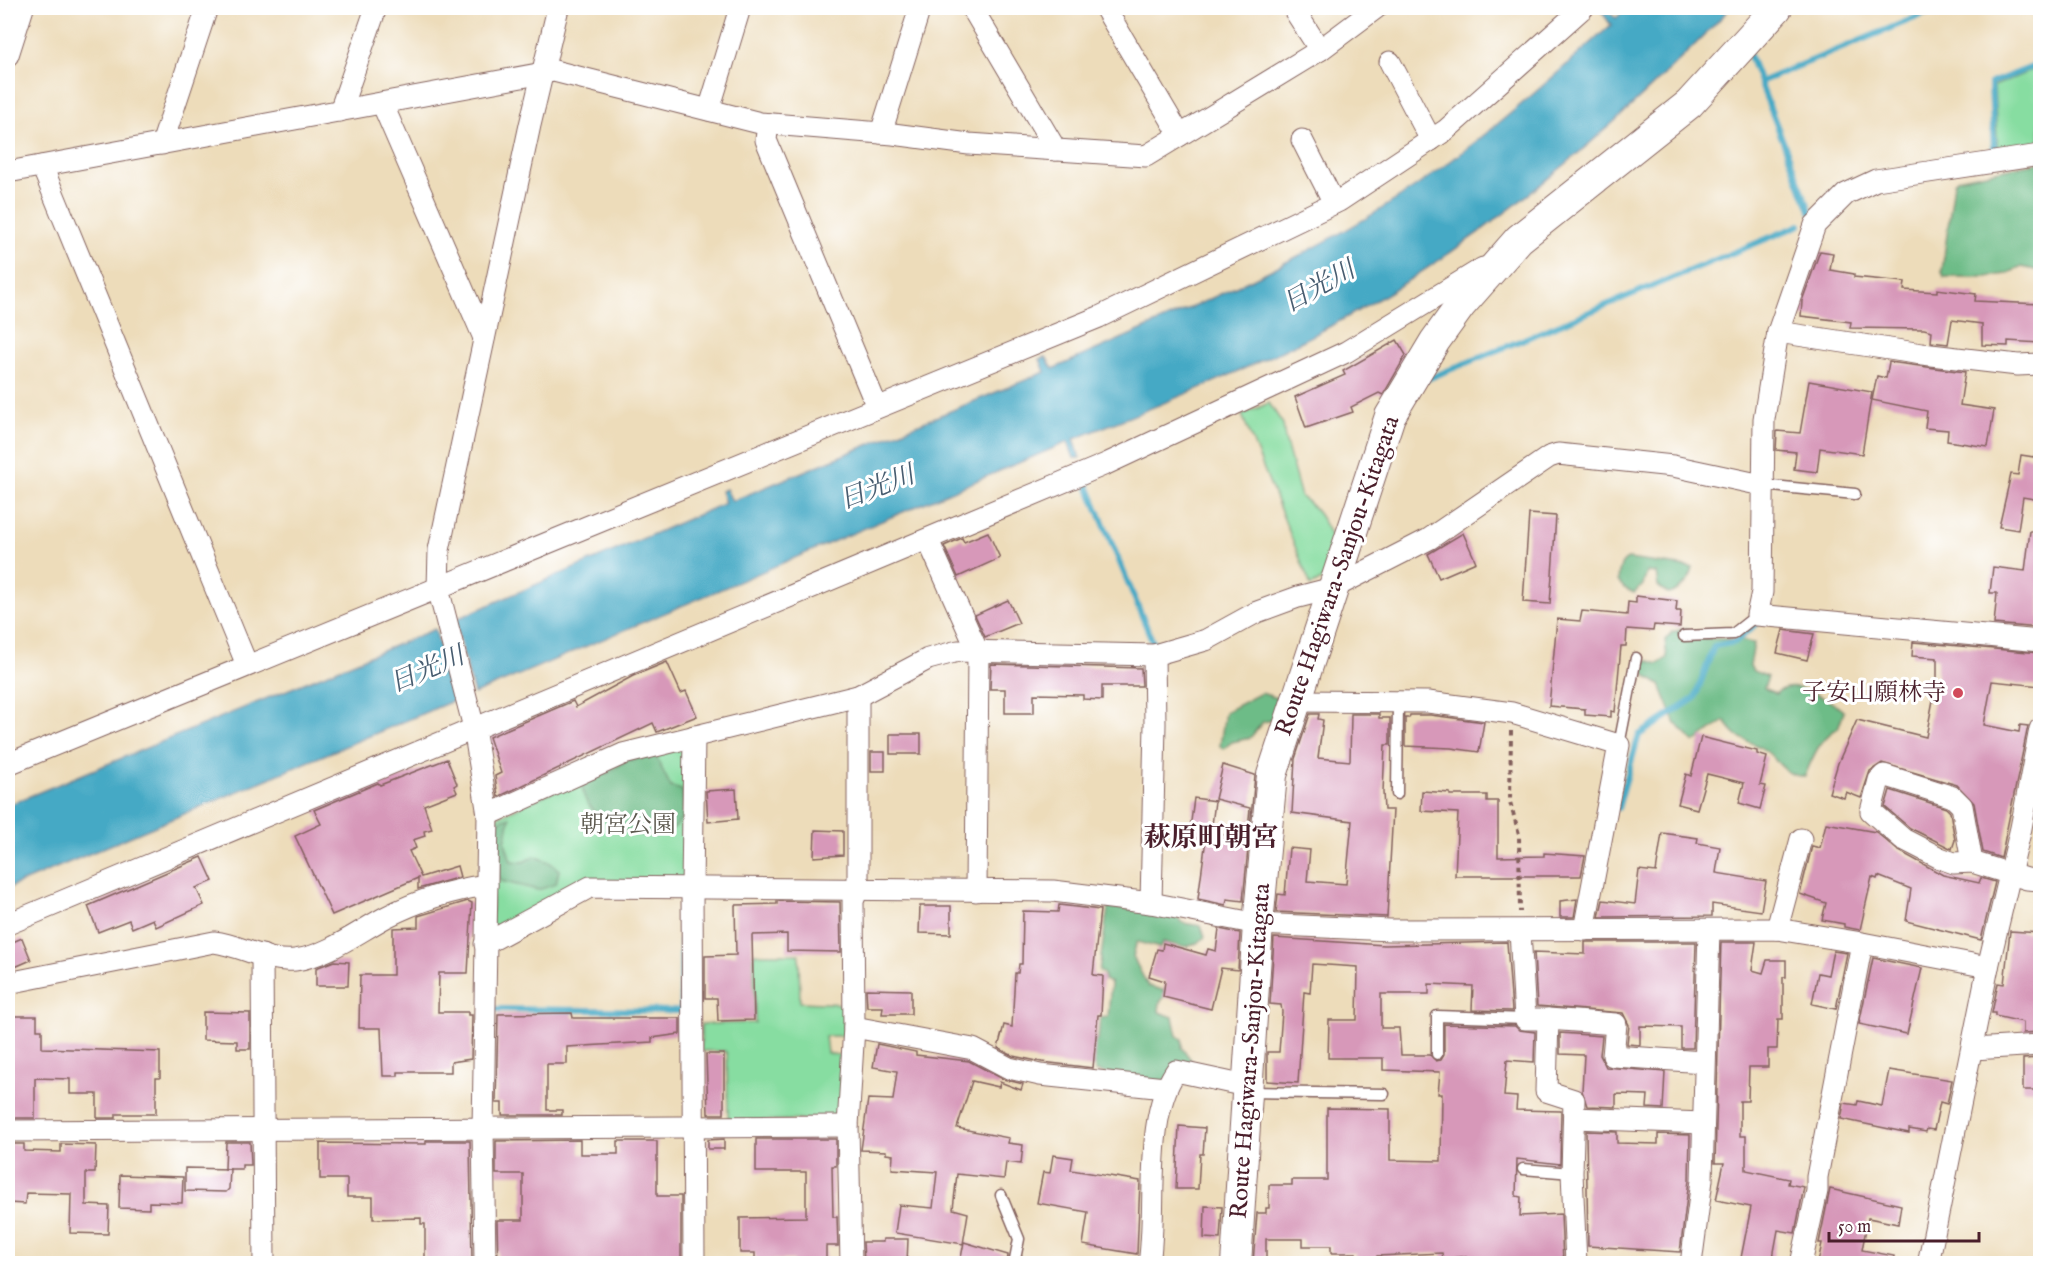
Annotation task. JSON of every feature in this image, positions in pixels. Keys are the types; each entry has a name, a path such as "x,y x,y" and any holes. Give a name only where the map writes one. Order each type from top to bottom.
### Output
{"main road":[{"name":"Route Hagiwara-Sanjou-Kitagata","path":"1236,1263 1258,924 1272,775 1390,416 1413,375 1461,305 1519,239 1689,104 1777,8"}],"street":[{"path":"8,55 23,8"},
{"path":"162,144 207,8"},
{"path":"340,111 376,8"},
{"path":"485,1263 483,1129 488,815 474,728 438,588 439,550 446,508 558,8"},
{"path":"708,110 740,8"},
{"path":"881,133 920,8"},
{"path":"972,8 1056,150"},
{"path":"1105,8 1180,135"},
{"path":"1293,8 1320,50"},
{"path":"8,172 44,171 385,109 541,80 554,71 768,124 881,133 969,144 1146,156 1320,50 1376,8"},
{"path":"8,764 1099,317 1334,203 1446,130 1583,8"},
{"path":"1390,62 1431,140"},
{"path":"44,171 162,144 340,111 385,109"},
{"path":"385,109 484,338"},
{"path":"768,124 766,140 877,407"},
{"path":"1302,140 1334,203"},
{"path":"2040,155 1876,180 1846,194 1815,225 1778,332 1764,419 1762,592 1757,615 2040,641"},
{"path":"44,171 247,665"},
{"path":"8,924 1106,464 1346,352 1473,275 1519,239"},
{"path":"1778,332 1933,355 2019,365 2040,364"},
{"path":"488,815 623,754 858,696 928,659 958,651 1154,655 1206,640 1257,612 1298,597 1333,588 1429,539 1548,458 1558,454 1673,466 1762,485"},
{"path":"928,540 978,652 976,891"},
{"path":"1151,903 1155,724 1154,655"},
{"path":"851,1263 848,1126 854,1027 853,901 858,889 858,696"},
{"path":"1297,701 1428,702 1512,713 1619,746 1584,930"},
{"path":"1928,1263 1988,967 2040,735"},
{"path":"694,736 692,889 694,1263"},
{"path":"1972,862 1962,806 1953,797 1884,775 1878,780 1871,811 1913,846 1954,863 1972,862 2010,871 2027,879 2040,880"},
{"path":"1778,929 1801,839"},
{"path":"8,982 214,942 231,944 262,955 294,960 308,957 420,901 455,890 487,885"},
{"path":"485,944 590,887 1053,891 1151,903 1258,924 1390,930 1778,929 1988,967"},
{"path":"1690,1263 1702,1180 1709,930"},
{"path":"1520,931 1525,1019 1616,1024 1613,1056 1704,1062"},
{"path":"1801,1263 1817,1191 1819,1165 1862,943"},
{"path":"262,955 265,1130 264,1263"},
{"path":"1548,1019 1546,1091 1574,1100 1572,1173 1576,1263"},
{"path":"854,1027 973,1049 1009,1068 1040,1076 1165,1088"},
{"path":"1973,1049 2040,1045"},
{"path":"1149,1263 1154,1224 1154,1153 1165,1088 1176,1071 1246,1089"},
{"path":"1574,1118 1703,1123"},
{"path":"8,1131 848,1126"}],"lane":[{"path":"1762,485 1855,494"},
{"path":"1684,636 1732,634 1757,615"},
{"path":"1619,746 1636,658"},
{"path":"1397,794 1398,703"},
{"path":"1437,1054 1437,1016 1525,1019"},
{"path":"1246,1089 1384,1094"},
{"path":"1523,1169 1572,1173"},
{"path":"1001,1195 1019,1239 1014,1263"}],"path":[{"path":"1512,713 1510,802 1519,834 1520,931"}],"green space":[{"path":"2040,67 2040,151 1998,156 1994,86"},
{"path":"2040,162 2040,271 2022,267 2006,274 1987,277 1944,277 1942,271 1954,183 1957,179"},
{"path":"1269,403 1283,424 1301,497 1319,514 1331,538 1333,554 1327,577 1311,586 1242,415"},
{"path":"1628,559 1693,568 1685,584 1673,592 1668,594 1658,586 1656,573 1647,572 1643,585 1634,593 1624,588 1618,581 1621,565"},
{"path":"1687,628 1692,638 1734,639 1754,643 1750,666 1753,671 1768,677 1764,688 1776,694 1782,689 1790,688 1810,692 1821,696 1844,712 1838,728 1826,737 1817,749 1805,776 1792,774 1783,768 1766,751 1735,734 1725,721 1694,742 1676,724 1660,685 1647,677 1642,667 1646,660 1658,664 1667,658 1665,640 1672,632"},
{"path":"1261,693 1277,698 1281,704 1279,719 1263,722 1250,738 1232,742 1223,749 1220,746 1225,712"},
{"name":"朝宮公園","path":"681,749 689,754 690,886 587,884 491,936 493,819 625,758"},
{"path":"655,755 671,787 682,790 682,815 672,830 656,835 636,834 615,826 597,814 586,799 583,783 595,774 607,774 626,761"},
{"path":"510,817 505,842 511,861 523,862 535,856 549,862 559,870 556,884 538,890 501,881 498,876 495,841 498,821"},
{"path":"1108,907 1174,915 1183,923 1201,926 1205,937 1190,946 1163,942 1160,948 1138,942 1136,944 1133,957 1148,986 1163,990 1165,996 1160,1002 1159,1012 1173,1017 1177,1036 1182,1039 1182,1048 1192,1061 1187,1068 1161,1083 1095,1071 1092,1040 1098,1040 1100,1018 1108,1017 1111,983 1104,980 1104,974 1099,971"},
{"path":"754,954 799,954 800,1002 845,1004 844,1036 825,1036 827,1053 844,1056 841,1115 836,1120 728,1121 727,1054 725,1051 701,1051 701,1024 755,1023"}],"water":[{"name":"日光川","path":"1603,8 1616,18 1627,8 1730,8 1653,85 1561,168 1493,222 1385,295 1281,352 1074,439 1080,458 1074,458 1068,442 474,694 454,620 725,503 721,491 726,489 732,501 1045,372 1040,359 1046,357 1053,369 1238,286 1328,240 1415,187 1516,109 1611,25 1601,11"},
{"name":"日光川","path":"435,629 455,700 8,888 8,805"}],"building":[{"path":"1820,251 1833,253 1830,270 1854,274 1854,277 1905,282 1904,290 1937,292 1937,289 1976,294 1975,301 2040,304 2040,343 2008,341 2008,346 1982,345 1982,324 1952,320 1948,344 1931,342 1932,331 1924,329 1850,328 1851,322 1801,316 1802,301"},
{"path":"1397,340 1406,355 1383,395 1379,393 1351,407 1353,412 1306,428 1295,397 1345,375 1343,371"},
{"path":"1889,362 1965,372 1960,405 1994,410 1988,447 1947,441 1948,430 1925,428 1927,411 1872,400 1877,376 1886,378"},
{"path":"1809,381 1872,392 1862,454 1820,448 1817,472 1794,469 1796,452 1776,450 1777,431 1800,433"},
{"path":"2021,455 2040,458 2040,500 2023,497 2018,530 1999,527 2011,474 2018,475"},
{"path":"1529,514 1556,516 1550,604 1523,602"},
{"path":"2030,531 2040,531 2040,628 1994,624 1997,593 1990,593 1993,567 2025,571"},
{"path":"988,532 1000,558 958,577 944,546 962,538 964,542"},
{"path":"1463,533 1476,562 1439,578 1428,554"},
{"path":"1636,596 1677,601 1676,611 1681,611 1680,627 1654,625 1653,631 1627,629 1626,646 1621,646 1615,712 1611,711 1611,717 1585,715 1585,709 1549,706 1557,619 1580,621 1582,611 1627,615 1628,602 1636,603"},
{"path":"1008,600 1019,623 985,637 975,615"},
{"path":"1783,630 1814,634 1807,660 1777,653"},
{"path":"1913,642 2040,653 2040,686 1992,681 1984,725 2019,732 2020,725 2028,726 2001,858 1983,852 1974,803 1957,785 1882,763 1870,771 1861,798 1846,792 1844,798 1829,793 1838,763 1857,720 1926,737 1937,679 1937,658 1912,656"},
{"path":"667,662 681,693 686,691 697,716 657,732 653,723 498,797 495,776 501,773 489,737 573,701 576,707 633,676"},
{"path":"991,664 1141,668 1142,686 1102,686 1102,700 1083,699 1083,695 1034,694 1034,713 1005,713 1005,689 990,689"},
{"path":"1310,714 1319,714 1318,719 1323,720 1318,758 1350,761 1351,714 1379,714 1379,718 1390,718 1390,745 1385,745 1383,792 1384,810 1393,810 1387,917 1276,912 1278,894 1285,895 1289,848 1310,850 1307,881 1346,884 1352,821 1292,813 1295,759"},
{"path":"1410,715 1430,715 1484,722 1479,752 1405,746 1405,718 1409,718"},
{"path":"890,734 921,734 921,754 890,754"},
{"path":"1701,737 1757,751 1757,754 1767,757 1760,785 1766,786 1760,809 1739,803 1744,783 1707,774 1697,809 1678,804 1686,774 1691,776"},
{"path":"871,752 885,752 885,771 871,771"},
{"path":"447,759 457,784 454,786 457,792 424,805 432,829 424,831 425,836 413,840 416,848 409,851 421,877 457,866 460,877 418,889 418,878 332,915 295,836 321,824 314,810 378,783 380,785"},
{"path":"1223,765 1255,775 1243,901 1227,899 1226,905 1198,899 1206,839 1189,837 1194,798 1215,801 1211,833 1247,838 1250,808 1215,799"},
{"path":"736,789 738,819 708,822 706,791"},
{"path":"1890,790 1946,808 1950,812 1955,840 1952,849 1910,828 1885,807"},
{"path":"1422,791 1450,793 1450,795 1487,795 1487,801 1498,801 1498,857 1544,856 1544,853 1585,856 1581,876 1455,876 1458,813 1421,811"},
{"path":"1826,823 1876,832 1897,850 1943,875 1979,883 1981,878 1995,882 1981,940 1906,921 1911,889 1878,876 1877,879 1872,877 1860,930 1822,920 1826,903 1800,894 1812,846 1820,848"},
{"path":"815,830 843,831 843,855 814,857"},
{"path":"1662,833 1698,838 1697,843 1720,847 1716,873 1766,881 1761,911 1712,904 1712,916 1599,917 1603,900 1635,904 1639,870 1656,872"},
{"path":"202,857 213,881 196,888 204,905 156,927 153,919 132,928 129,920 98,932 88,906"},
{"path":"1577,899 1574,917 1560,917 1560,901"},
{"path":"468,901 472,903 468,973 439,973 438,1012 468,1012 468,1015 472,1015 471,1059 451,1062 451,1072 398,1072 398,1076 383,1076 381,1028 359,1028 360,975 393,975 393,928 418,927 418,916"},
{"path":"777,901 840,902 841,952 787,951 787,934 752,935 754,1020 718,1021 717,998 705,998 705,956 736,955 735,905 777,904"},
{"path":"1059,905 1100,910 1093,975 1103,976 1101,1015 1098,1015 1093,1068 1013,1056 998,1048 1004,1025 1012,1027 1015,973 1018,973 1019,964 1022,964 1023,911 1058,912"},
{"path":"920,906 951,906 951,934 919,933"},
{"path":"1219,929 1240,933 1238,970 1221,968 1211,1009 1163,997 1165,981 1149,976 1157,949 1162,950 1163,943 1206,955 1208,949 1216,951"},
{"path":"2010,931 2040,933 2040,1032 2023,1033 2023,1022 1995,1016 1995,1013 1992,1013 1998,983 2004,984"},
{"path":"22,938 31,960 8,970 8,944"},
{"path":"1274,938 1385,945 1507,942 1512,1011 1472,1010 1473,986 1429,984 1429,994 1381,994 1381,1028 1399,1028 1401,1055 1430,1055 1436,1061 1441,1060 1444,1055 1444,1024 1515,1026 1519,1030 1535,1032 1534,1062 1507,1060 1504,1096 1517,1097 1516,1110 1561,1111 1560,1164 1517,1159 1516,1196 1521,1197 1520,1216 1561,1214 1563,1263 1467,1263 1466,1256 1443,1259 1442,1253 1377,1256 1377,1263 1356,1263 1356,1253 1331,1253 1331,1246 1303,1246 1303,1239 1266,1239 1266,1263 1253,1263 1257,1213 1266,1213 1266,1208 1269,1208 1269,1185 1292,1185 1292,1180 1327,1180 1327,1108 1390,1109 1390,1160 1441,1161 1442,1094 1438,1094 1440,1072 1383,1070 1383,1058 1328,1058 1329,1020 1357,1020 1358,967 1312,964 1310,993 1304,992 1298,1083 1267,1081 1267,1052 1279,1052 1282,1012 1281,1005 1270,1004"},
{"path":"1585,942 1696,942 1693,1048 1681,1048 1681,1027 1640,1026 1640,1045 1627,1044 1629,1025 1623,1013 1537,1006 1534,952 1585,954"},
{"path":"1721,942 1756,942 1752,970 1763,973 1767,960 1786,960 1786,977 1783,977 1783,1019 1778,1019 1777,1049 1768,1049 1768,1067 1749,1067 1748,1101 1740,1101 1740,1136 1746,1136 1746,1170 1789,1179 1788,1184 1804,1187 1795,1233 1778,1230 1772,1263 1741,1258 1751,1207 1716,1200 1724,1163 1715,1163"},
{"path":"1833,951 1847,953 1836,1009 1812,1004 1818,973 1828,975"},
{"path":"1873,958 1922,968 1907,1034 1859,1024"},
{"path":"334,961 349,962 348,986 316,986 316,968"},
{"path":"866,989 911,990 911,1014 882,1014 883,1007 867,1007"},
{"path":"203,1012 250,1013 250,1049 237,1049 237,1041 203,1040"},
{"path":"572,1013 573,1018 680,1018 680,1034 652,1038 652,1042 567,1047 567,1064 547,1064 547,1110 562,1110 562,1115 502,1115 502,1103 496,1103 498,1014"},
{"path":"8,1016 37,1016 37,1030 42,1030 42,1048 160,1052 160,1078 156,1078 156,1114 116,1114 116,1118 97,1118 97,1094 70,1094 70,1079 35,1078 35,1118 9,1118"},
{"path":"1560,1033 1602,1036 1600,1055 1606,1067 1665,1072 1663,1109 1647,1108 1648,1095 1616,1094 1616,1107 1587,1106 1582,1091 1584,1055 1560,1054"},
{"path":"877,1044 916,1052 916,1055 969,1061 1003,1079 1023,1084 1021,1090 1000,1082 999,1087 972,1081 957,1128 1009,1138 1008,1143 1023,1145 1021,1164 1006,1162 1004,1179 957,1174 953,1209 968,1213 963,1244 895,1233 899,1205 933,1208 937,1172 892,1169 893,1155 886,1154 886,1151 861,1150 868,1099 893,1100 897,1071 873,1067"},
{"path":"706,1054 724,1054 724,1114 708,1114"},
{"path":"2040,1058 2040,1090 2023,1090 2023,1059"},
{"path":"1889,1070 1952,1080 1947,1104 1940,1102 1934,1130 1927,1129 1926,1132 1909,1129 1909,1133 1841,1119 1844,1103 1857,1105 1858,1101 1882,1106"},
{"path":"1179,1126 1205,1128 1203,1154 1200,1154 1198,1189 1176,1189"},
{"path":"1586,1131 1617,1132 1617,1143 1658,1144 1658,1134 1690,1135 1689,1180 1680,1252 1588,1246"},
{"path":"724,1139 724,1149 708,1149 708,1140"},
{"path":"756,1139 836,1139 836,1166 832,1166 833,1217 837,1217 838,1246 826,1246 826,1263 755,1260 755,1253 740,1253 740,1218 806,1217 806,1172 756,1172"},
{"path":"580,1140 580,1154 618,1154 618,1141 657,1141 657,1196 681,1196 681,1263 498,1263 497,1220 523,1220 523,1174 496,1174 496,1141"},
{"path":"426,1141 470,1141 472,1263 425,1263 425,1224 421,1224 421,1218 373,1219 373,1197 347,1197 347,1179 320,1179 320,1143 426,1144"},
{"path":"226,1142 250,1142 251,1165 242,1165 242,1169 225,1169"},
{"path":"8,1144 24,1144 24,1151 61,1152 61,1144 96,1145 95,1173 86,1173 86,1205 109,1206 108,1234 70,1233 71,1194 26,1193 25,1204 8,1203"},
{"path":"1053,1155 1073,1158 1071,1170 1140,1181 1137,1254 1083,1245 1088,1212 1037,1203 1043,1172 1050,1173"},
{"path":"185,1168 230,1169 229,1189 226,1192 185,1191"},
{"path":"120,1175 183,1177 182,1203 149,1202 149,1209 119,1208"},
{"path":"1830,1189 1901,1205 1898,1224 1868,1218 1862,1250 1894,1256 1893,1263 1818,1263 1822,1243 1819,1243"},
{"path":"1205,1206 1222,1207 1220,1239 1204,1238"},
{"path":"883,1239 908,1239 907,1263 864,1263 863,1242 883,1242"},
{"path":"964,1242 1008,1255 1007,1263 960,1263"}],"waterway":[{"path":"1760,82 1939,8"},
{"path":"1749,54 1811,213"},
{"path":"1994,151 1991,83 2040,64"},
{"path":"1425,380 1800,225"},
{"path":"1088,486 1154,645 1159,644"},
{"path":"1618,808 1639,735 1695,698 1714,646 1735,642 1758,622"},
{"path":"494,1009 681,1011 682,909"}],"place":[{"name":"子安山願林寺","path":"1958,693"}],"district":[{"name":"萩原町朝宮","path":"1211,839"}]}
